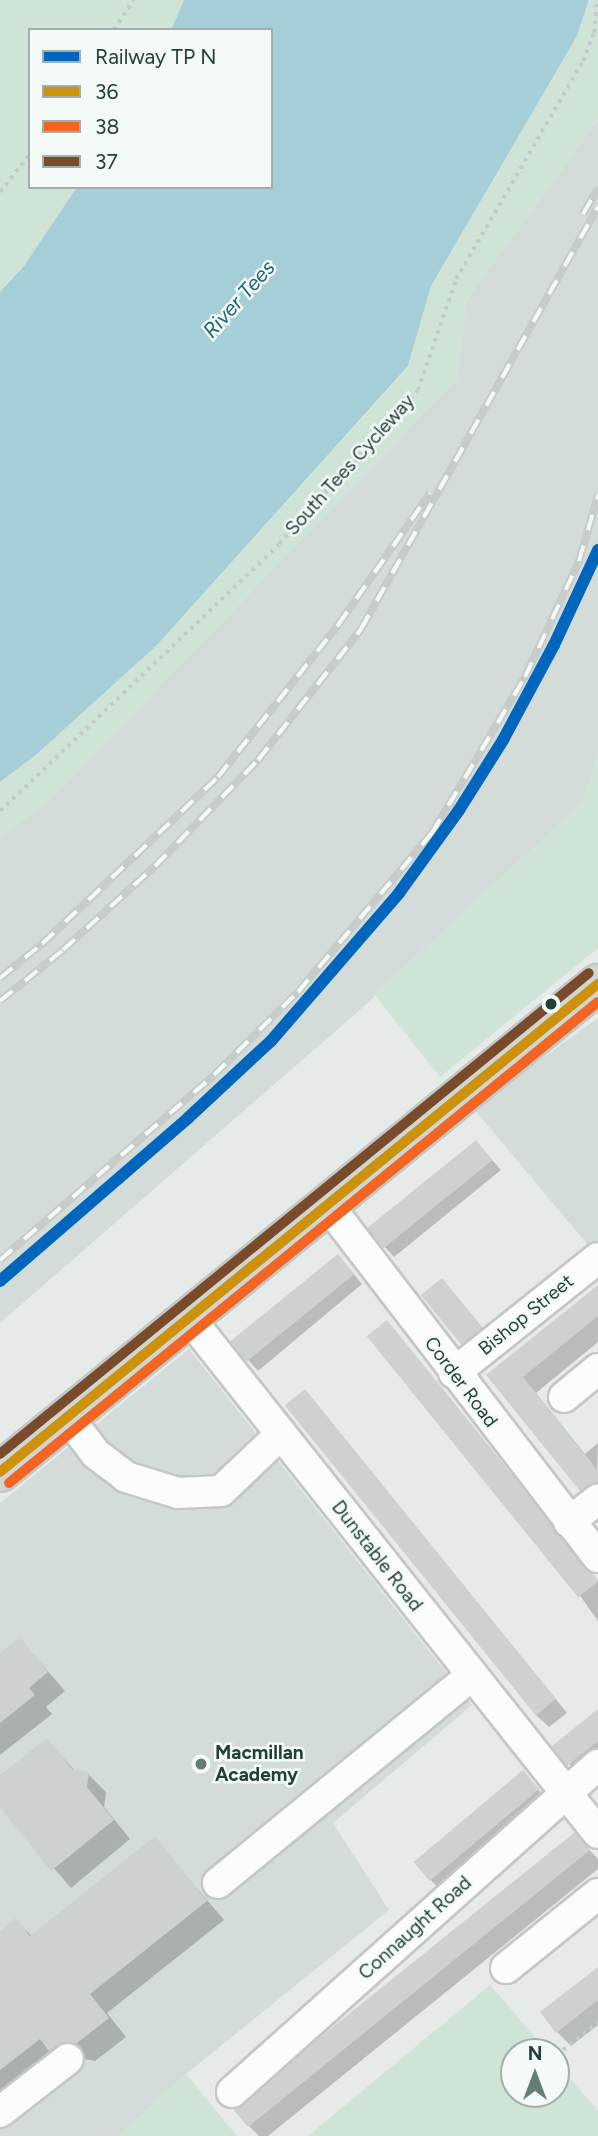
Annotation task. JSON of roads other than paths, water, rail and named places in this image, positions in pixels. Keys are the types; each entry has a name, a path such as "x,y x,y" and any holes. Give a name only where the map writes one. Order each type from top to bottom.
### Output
{"main road":[{"path":"0,1472 598,984"}],"street":[{"name":"Corder Road","path":"327,1204 454,1373 598,1557"},
{"name":"Bishop Street","path":"454,1373 598,1258"},
{"name":"Dunstable Road","path":"190,1319 598,1833"},
{"path":"564,1397 598,1369"},
{"path":"68,1417 96,1454 126,1477 178,1493 221,1491 281,1434"},
{"path":"569,1522 598,1499"},
{"path":"218,1883 472,1675"},
{"name":"Connaught Road","path":"232,2092 598,1765"},
{"path":"506,1968 598,1894"},
{"path":"0,2112 68,2059"}],"water":[{"name":"River Tees","path":"184,0 589,0 577,36 431,286 408,366 157,645 37,754 0,782 0,292 24,266 76,189 273,189 273,28 172,28"}],"railway":[{"path":"583,214 598,188"},
{"path":"0,1001 63,950 155,866 258,760 361,629 598,207"},
{"path":"0,978 42,944 218,777 338,625 430,493"},
{"path":"0,1260 214,1075 298,992 432,833 525,677 579,561 598,495"}],"place":[{"name":"Macmillan Academy","path":"201,1764"}]}
